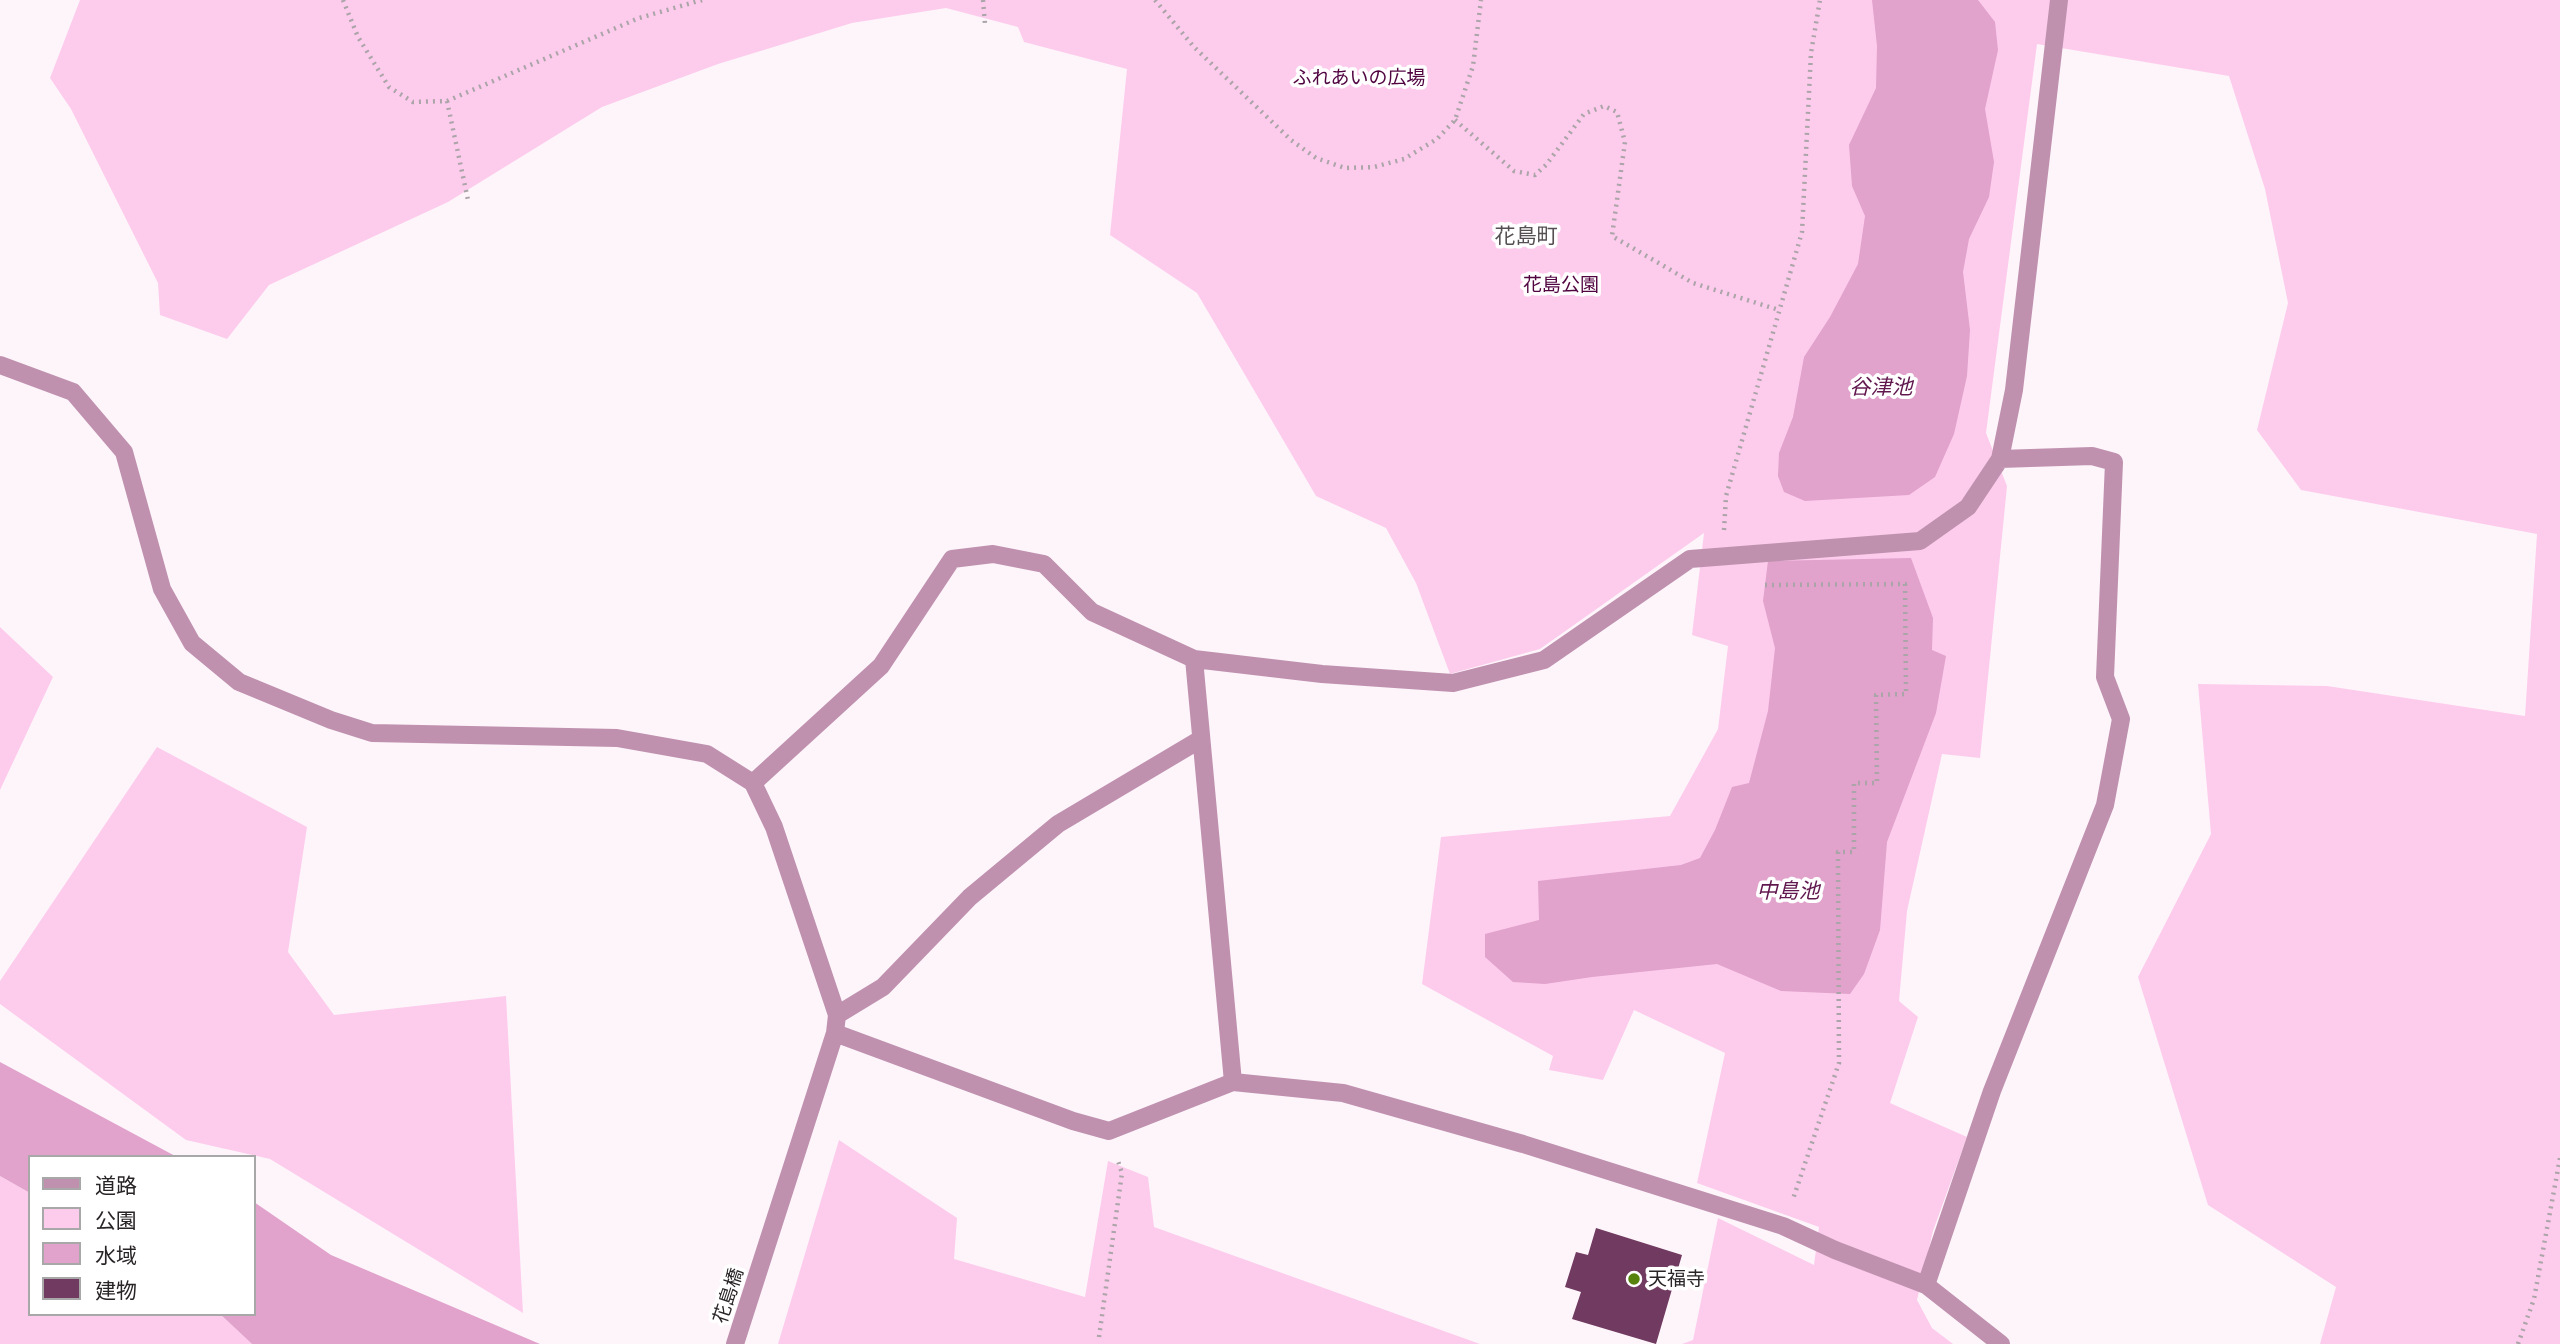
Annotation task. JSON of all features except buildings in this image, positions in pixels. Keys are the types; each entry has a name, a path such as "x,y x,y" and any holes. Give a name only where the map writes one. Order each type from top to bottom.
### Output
{"street":[{"path":"753,783 881,666 952,559 993,554 1044,564 1092,612 1194,659 1322,674 1453,683 1544,660 1690,559 1920,541 1968,507 2000,459 2014,390 2059,0"},
{"path":"0,365 73,392 124,452 162,589 191,643 239,682 331,720 372,733 617,738 707,754 753,783 774,827 836,1024"},
{"path":"1926,1285 1992,1091 2105,805 2121,719 2105,677 2114,462 2092,456 2000,459"},
{"path":"1194,659 1233,1082"},
{"path":"836,1024 883,988 970,897 1058,824 1201,738"},
{"path":"836,1024 1073,1121 1109,1131 1233,1082 1343,1093 1523,1144 1783,1226 1835,1250 1926,1285 2001,1344"},
{"name":"花島橋","path":"735,1344 836,1024"}],"path":[{"path":"342,0 358,37 389,87 413,102 447,102 639,18 702,0"},
{"path":"983,0 985,24"},
{"path":"1155,0 1194,47 1291,140 1316,158 1345,168 1374,167 1404,159 1437,138 1455,120 1473,66 1481,0"},
{"path":"1723,556 1726,496 1802,232 1811,52 1820,0"},
{"path":"447,102 468,200"},
{"path":"1455,120 1514,170 1535,175 1546,165 1584,114 1604,106 1617,111 1625,142 1612,236 1693,283 1779,310"},
{"path":"1763,585 1905,584 1906,694 1876,695 1877,783 1854,783 1854,852 1838,852 1839,1063 1783,1226"},
{"path":"1099,1337 1122,1173 1109,1131"},
{"path":"2518,1344 2534,1299 2560,1158"}],"green space":[{"name":"花島公園","path":"80,0 2560,0 2560,1344 2320,1344 2336,1287 2208,1205 2138,977 2211,834 2198,684 2327,686 2525,716 2537,534 2301,490 2257,430 2288,303 2265,189 2229,76 2037,44 1986,433 2007,486 1980,758 1942,754 1907,911 1899,1001 1918,1017 1890,1103 1967,1137 1933,1231 1917,1300 1932,1328 1953,1344 1682,1344 1693,1340 1718,1218 1814,1265 1819,1227 1697,1183 1725,1053 1634,1010 1603,1080 1549,1070 1553,1056 1422,984 1441,837 1670,816 1718,729 1728,646 1692,635 1704,533 1540,649 1450,674 1416,583 1386,528 1316,496 1197,293 1110,235 1127,69 1024,42 1018,27 946,8 852,23 718,64 602,107 448,202 269,285 227,339 160,315 158,283 71,109 50,78"},
{"path":"0,627 53,677 0,790"},
{"path":"157,747 307,827 288,952 334,1015 506,996 523,1313 270,1159 186,1140 0,1004 0,981"},
{"path":"839,1140 957,1218 954,1259 1085,1297 1108,1161 1148,1177 1154,1227 1480,1344 778,1344"},
{"path":"0,1176 28,1192 28,1316 222,1316 252,1344 0,1344"}],"water":[{"name":"谷津池","path":"1872,0 1978,0 1995,22 1998,50 1985,109 1994,162 1989,197 1969,239 1963,272 1970,330 1967,376 1954,434 1935,477 1909,495 1805,501 1784,492 1778,476 1779,453 1793,417 1804,357 1830,317 1858,264 1865,216 1852,186 1849,145 1876,88 1877,46"},
{"name":"中島池","path":"1911,558 1933,618 1932,650 1946,656 1936,713 1887,842 1880,930 1864,974 1850,994 1781,991 1717,964 1545,984 1513,982 1485,957 1485,934 1539,920 1538,881 1681,865 1700,858 1715,830 1732,787 1749,783 1768,711 1775,648 1763,601 1768,561"},
{"path":"0,1062 173,1155 28,1155 28,1192 0,1176"},
{"path":"256,1203 331,1255 540,1344 252,1344 222,1316 256,1316"}],"place":[{"name":"天福寺","path":"1634,1279"}],"district":[{"name":"花島町","path":"1526,237"}],"park label":[{"name":"ふれあいの広場","path":"1359,78"}]}
